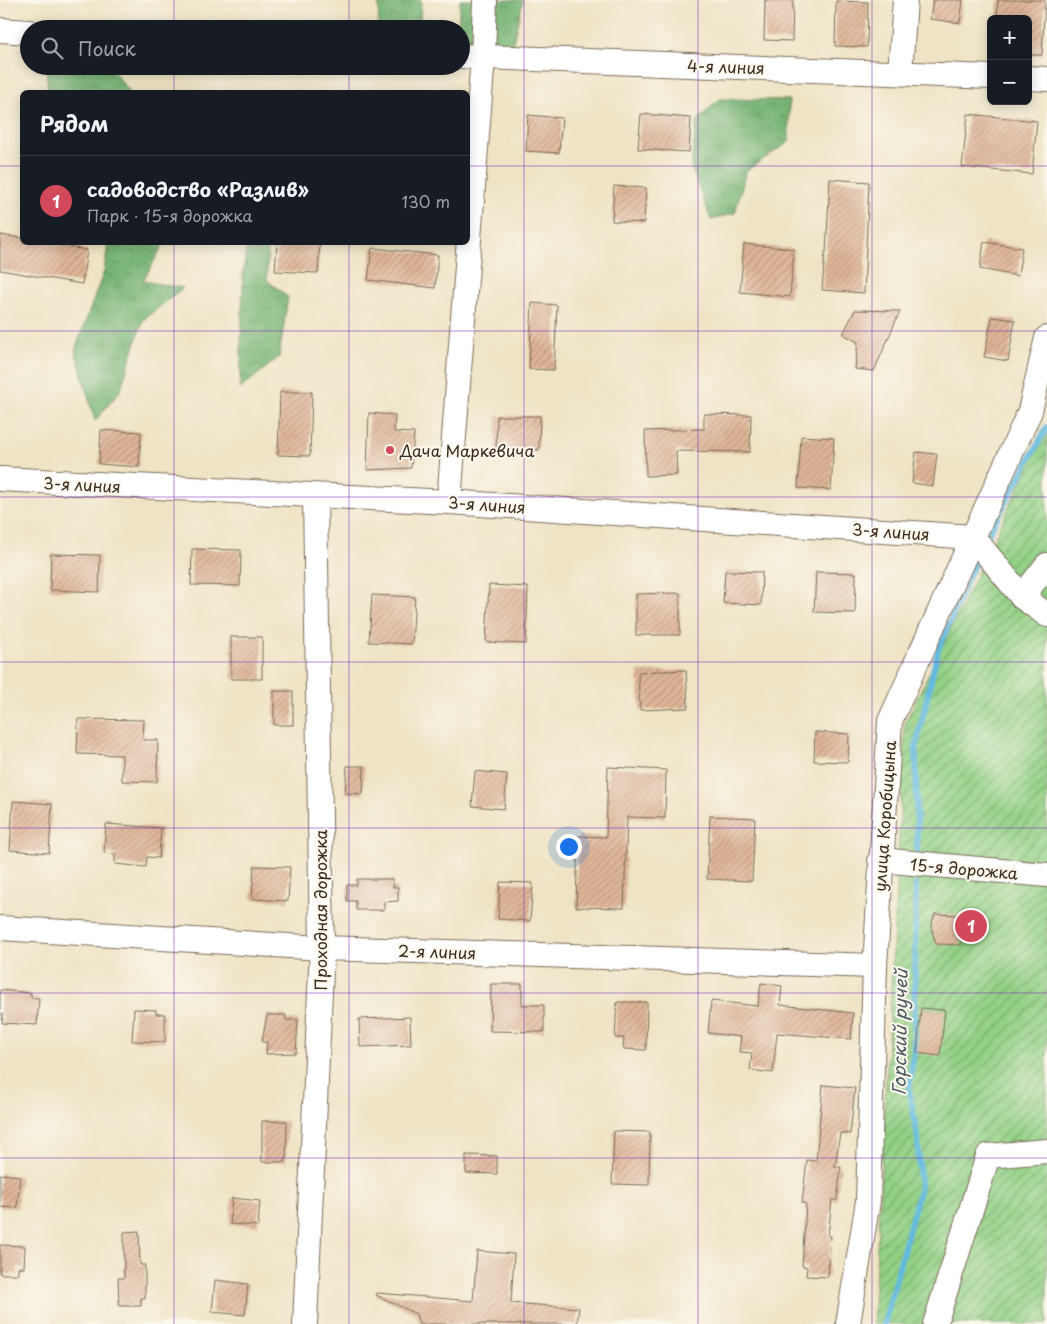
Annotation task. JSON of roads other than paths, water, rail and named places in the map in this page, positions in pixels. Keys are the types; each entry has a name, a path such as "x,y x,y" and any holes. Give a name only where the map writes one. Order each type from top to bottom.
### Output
{"street":[{"path":"470,95 472,56 485,0"},
{"path":"900,73 906,0"},
{"path":"0,30 20,31"},
{"name":"4-я линия","path":"472,56 987,77"},
{"path":"1032,78 1047,79"},
{"path":"449,502 462,245"},
{"name":"улица Коробицына","path":"848,1324 868,1201 875,966 890,721 1030,411 1047,338"},
{"name":"3-я линия","path":"0,479 449,502 973,537"},
{"name":"Проходная дорожка","path":"305,1324 322,948 315,496"},
{"path":"973,537 1022,598 1047,615"},
{"path":"1022,598 1047,565"},
{"name":"15-я дорожка","path":"880,860 1047,875"},
{"name":"2-я линия","path":"0,928 322,948 875,966"},
{"path":"934,1324 988,1156 1047,1151"}],"waterway":[{"name":"Горский ручей","path":"984,542 1047,427"},
{"name":"Горский ручей","path":"917,851 916,746 938,649 975,562"},
{"name":"Горский ручей","path":"884,1324 920,1187 918,1139 909,1089 914,1051 916,885"}],"place":[{"name":"Дача Маркевича","path":"390,450"},
{"name":"садоводство «Разлив»","path":"971,926"}]}
